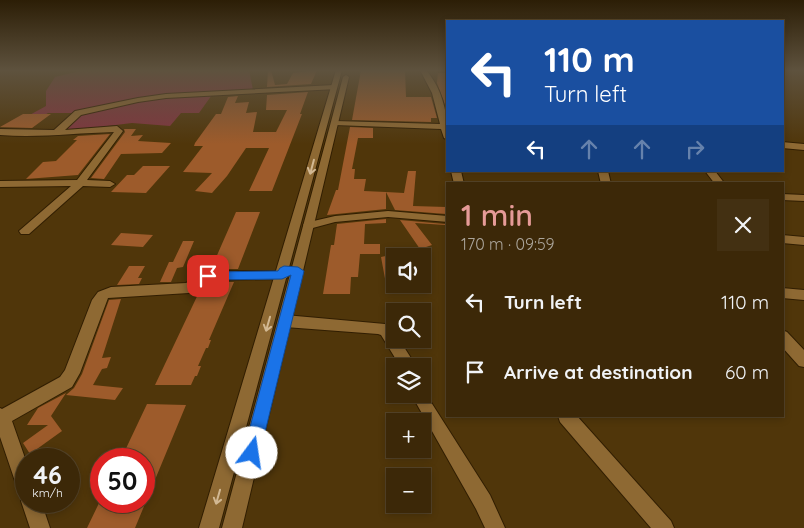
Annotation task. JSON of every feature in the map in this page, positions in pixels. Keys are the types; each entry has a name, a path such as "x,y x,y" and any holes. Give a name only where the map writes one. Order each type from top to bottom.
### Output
{"street":[{"path":"55,134 78,113 138,100 195,95"},
{"path":"208,528 283,273 332,95"},
{"path":"232,528 286,321 341,95"},
{"path":"334,123 446,127 436,95"},
{"path":"0,132 55,134 83,130 119,129 80,183 25,231"},
{"path":"784,145 804,147"},
{"path":"711,172 718,182"},
{"path":"0,184 110,184"},
{"path":"784,197 804,198"},
{"path":"310,225 335,219 388,214 446,219"},
{"path":"784,240 804,241"},
{"path":"15,456 1,417 66,382 72,373 99,300 103,294 189,288 208,276 298,271"},
{"path":"784,293 804,295"},
{"path":"286,321 380,328 386,331 403,358"},
{"path":"784,338 804,361"},
{"path":"424,403 483,502 495,528"},
{"path":"567,417 664,528"},
{"path":"35,513 40,528"}],"shaded area":[{"path":"46,95 212,95 199,113 181,113 170,126 132,123 59,132 75,113 48,113 38,119 26,117 46,106"}],"building":[{"path":"267,95 307,95 300,114 302,114 272,191 249,191 269,148 246,148 227,176 212,193 195,191 212,173 183,172 203,146 194,146 195,143 216,114 221,114 228,97 238,96 235,103 249,102 246,113 257,112 253,132 276,132 287,110 266,110"},
{"path":"357,95 406,95 406,97 431,97 437,118 431,118 431,122 352,120"},
{"path":"441,95 446,95 446,108"},
{"path":"23,114 51,114 32,128 0,127"},
{"path":"350,127 373,128 373,138 358,138 352,169 355,169 354,179 366,179 364,191 386,192 386,209 327,215 336,190 338,190"},
{"path":"124,129 136,129 131,136 143,135 138,141 171,143 162,153 121,154 104,179 91,178 125,132"},
{"path":"110,134 78,175 26,179 43,162 56,161 77,140 73,140 78,136"},
{"path":"143,166 170,166 146,193 111,192 127,175 134,175"},
{"path":"408,171 416,171 413,206 446,207 446,214 395,210 386,192 404,193"},
{"path":"236,212 260,212 238,269 211,269"},
{"path":"386,219 386,223 365,224 364,244 380,244 380,254 360,254 358,277 351,277 350,294 323,294 331,245 334,245 337,224"},
{"path":"400,220 445,224 415,223 432,245 419,248"},
{"path":"121,233 153,235 143,247 111,245"},
{"path":"183,241 194,241 183,267 177,268 171,282 160,282 169,262 173,262"},
{"path":"386,256 386,284 381,257"},
{"path":"129,266 145,266 138,278 142,278 139,284 117,285"},
{"path":"212,282 234,282 209,340 211,340 208,348 206,348 198,366 201,366 197,376 195,376 191,385 155,385 201,288"},
{"path":"121,299 102,358 111,357 107,368 102,369 93,385 123,388 115,400 66,395 74,388 82,374 109,300"},
{"path":"66,393 51,416 62,431 38,448 26,448 23,443 48,425 27,425 38,408"},
{"path":"147,404 186,405 155,480 155,448 126,448"},
{"path":"94,513 141,513 135,528 87,528"}],"route":[{"path":"208,276 282,275 284,270 298,271 252,453"}]}
